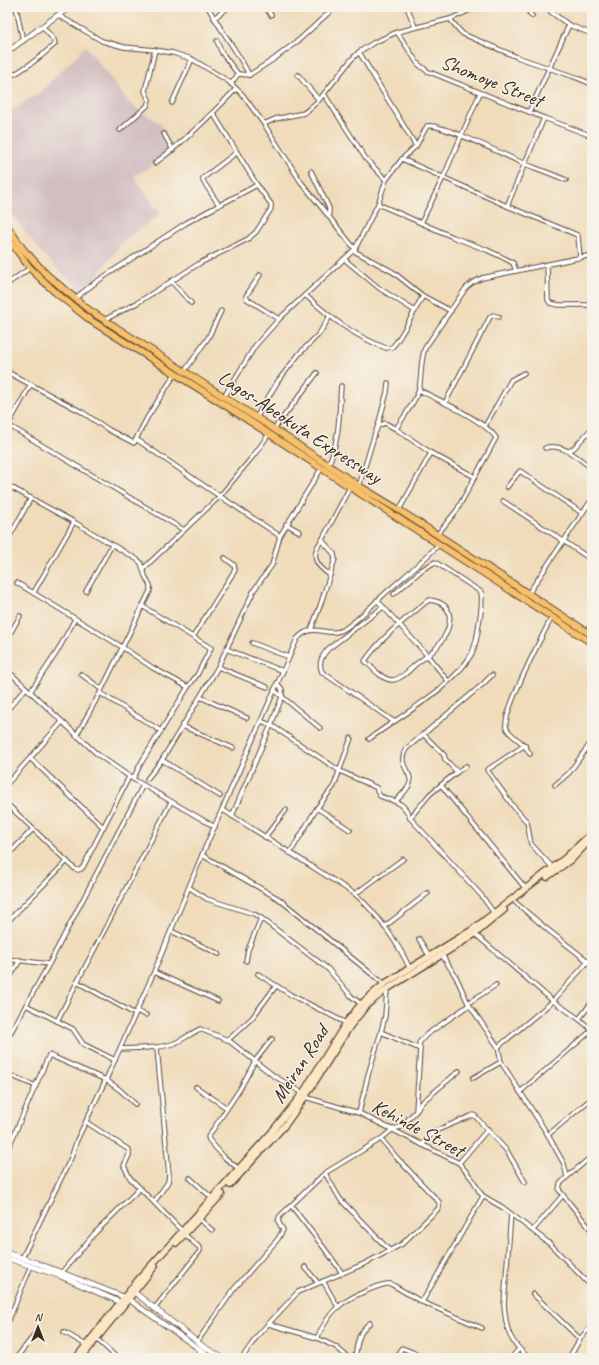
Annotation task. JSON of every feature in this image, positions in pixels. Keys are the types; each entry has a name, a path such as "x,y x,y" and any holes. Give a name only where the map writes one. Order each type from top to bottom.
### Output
{"highway":[{"name":"Lagos-Abeokuta Expressway","path":"7,226 23,249 42,270 74,299 256,418 321,469 592,643"},
{"name":"Lagos-Abeokuta Expressway","path":"7,237 30,268 55,292 90,320 175,374 328,465 592,635"}],"main road":[{"name":"Meiran Road","path":"76,1358 183,1233 199,1219 286,1124 346,1023 361,1004 385,987 411,971 442,955 474,934 559,868 582,846 592,832"},
{"name":"Meiran Road","path":"411,971 472,930 592,838"},
{"name":"Meiran Road","path":"81,1358 120,1302 134,1292 212,1198 271,1134 304,1095 358,1014 385,987"}],"street":[{"path":"16,7 23,41"},
{"path":"7,52 71,7"},
{"path":"208,7 240,56 249,75"},
{"path":"214,18 229,7"},
{"path":"265,7 271,15"},
{"path":"217,41 222,53 238,74 249,75 300,40 335,7"},
{"path":"407,7 415,27"},
{"path":"264,124 275,119 304,113 319,100 332,82 359,52 373,43 397,32 450,19 478,7"},
{"path":"525,7 532,16"},
{"path":"551,12 569,25 592,34"},
{"path":"58,15 102,41 124,47 173,53 192,59 213,71 231,84 242,94 264,124 301,182 354,250 393,272 423,296 451,311"},
{"path":"450,19 463,34 517,57 592,84"},
{"path":"529,112 569,25"},
{"path":"7,78 45,54 55,44 54,40 42,26"},
{"name":"Shomoye Street","path":"397,32 422,68 480,93 592,136"},
{"path":"120,130 146,108 149,103 145,91 155,50"},
{"path":"359,52 416,146"},
{"path":"172,103 192,59"},
{"path":"231,84 238,74"},
{"path":"298,75 319,100"},
{"path":"155,163 173,150 236,89"},
{"path":"421,223 443,178 480,93"},
{"path":"324,94 366,159 386,180"},
{"path":"104,320 137,303 204,261 248,239 256,232 271,206 212,113"},
{"path":"507,206 544,118"},
{"path":"224,397 252,351 279,319 354,250 378,204 386,180 402,159 416,146 425,128 429,125 442,128 566,180"},
{"path":"164,134 173,150"},
{"path":"219,205 203,181 203,178 236,153"},
{"path":"402,159 507,206 577,235 580,258"},
{"path":"311,171 329,208 329,217"},
{"path":"74,299 96,282 156,242 192,220 257,185"},
{"path":"378,204 504,258 513,263 516,271"},
{"path":"396,429 419,390 423,352 466,288 472,282 482,278 592,256"},
{"path":"344,259 379,288 415,311"},
{"path":"547,265 548,300 550,303 592,305"},
{"path":"7,284 30,268"},
{"path":"260,276 246,296 247,300 279,319"},
{"path":"171,281 191,303"},
{"path":"305,295 330,316 358,336 386,348 393,346 423,296"},
{"path":"184,372 208,338 221,311"},
{"path":"445,403 490,317 493,315 499,317"},
{"path":"256,418 278,381 299,354 319,334 330,316"},
{"path":"7,370 11,374 82,412 134,443 147,418 175,374"},
{"path":"144,568 220,496 254,455 317,373"},
{"path":"485,426 511,380 524,373"},
{"path":"359,486 378,426 388,383"},
{"path":"31,384 7,426 184,530"},
{"path":"328,465 333,456 335,446 341,386"},
{"path":"419,390 485,426 496,438 457,510 437,535"},
{"path":"378,426 385,423 431,453 475,477"},
{"path":"569,451 574,448 592,428"},
{"path":"136,439 280,536"},
{"path":"545,448 557,446 569,451 592,468"},
{"path":"399,510 431,453"},
{"path":"147,779 162,760 218,667 254,590 272,565 280,536 286,524 321,469"},
{"path":"507,487 520,471 582,513"},
{"path":"7,485 138,560 144,568 145,576 150,585 142,606 122,647 76,736"},
{"path":"330,575 317,563 315,557 316,549 350,487"},
{"path":"7,540 31,498"},
{"path":"528,594 592,499"},
{"path":"503,501 592,559"},
{"path":"34,592 74,522"},
{"path":"286,524 300,532"},
{"path":"311,630 335,559 334,554 322,540"},
{"path":"22,1258 69,1165 77,1140 106,1080 154,972 190,888 202,855 297,639 311,630 339,632 360,616 439,544"},
{"path":"86,591 112,545"},
{"path":"193,637 234,570 234,565 225,558"},
{"path":"369,739 428,698 448,681 463,666 473,651 476,638 482,601 481,592 435,562 423,569 394,594"},
{"path":"17,583 34,592 153,668 188,687"},
{"path":"378,600 448,681"},
{"path":"430,600 442,603 449,611 450,619 445,634 437,646 427,655 401,677 392,680 383,677 365,661 399,625 430,600"},
{"path":"133,779 141,763 197,675 212,648 142,606"},
{"path":"383,607 328,649 321,658 320,667 322,672 393,721"},
{"path":"7,639 20,616"},
{"path":"530,754 524,745 508,731 506,722 512,702 529,662 552,617"},
{"path":"30,692 57,652 75,619"},
{"path":"252,643 289,657"},
{"path":"226,649 283,671"},
{"path":"218,667 267,687"},
{"path":"7,670 97,754 129,777 215,827"},
{"path":"81,674 100,691 161,731"},
{"path":"396,800 404,792 410,780 403,763 404,752 492,675"},
{"path":"232,816 282,697 282,689 278,683"},
{"path":"7,710 26,688"},
{"path":"274,690 320,728"},
{"path":"200,697 247,718"},
{"path":"261,721 271,725 340,771 377,788 380,796 396,800 407,810 410,818 481,895 494,913"},
{"path":"7,784 31,759 62,722"},
{"path":"182,726 233,748"},
{"path":"423,734 444,755 445,759 457,772"},
{"path":"290,853 317,808 334,786 350,738"},
{"path":"555,786 569,773 592,741"},
{"path":"524,745 487,770 512,806 527,822 531,844 553,868"},
{"path":"31,759 102,827"},
{"path":"162,760 220,796"},
{"path":"410,818 426,798 466,766"},
{"path":"7,804 75,869 78,870 81,869 129,777"},
{"path":"7,1038 49,964 143,785"},
{"path":"441,785 526,889"},
{"path":"56,1021 170,802"},
{"path":"317,808 350,830"},
{"path":"223,810 355,894 367,905 384,927 396,944 411,971"},
{"path":"265,837 286,810"},
{"path":"7,856 33,829"},
{"path":"202,855 279,899 385,987 385,1016 382,1032 368,1075 359,1113"},
{"path":"355,894 403,859"},
{"path":"7,922 67,861"},
{"path":"190,888 207,899 254,914 261,918 328,969 351,996 361,1004"},
{"path":"384,927 428,893"},
{"path":"515,902 588,962"},
{"path":"246,961 248,950 261,918"},
{"path":"171,931 220,954"},
{"path":"474,934 553,1001 592,1030 520,1092"},
{"path":"419,939 430,957"},
{"path":"442,955 456,978 468,1004 498,1047 501,1062 548,1135 564,1164 567,1177"},
{"path":"498,1047 553,1001 592,957"},
{"path":"7,959 49,964"},
{"path":"7,982 20,960"},
{"path":"154,972 218,1000"},
{"path":"258,974 276,986 346,1023"},
{"path":"77,982 135,1013 146,1015"},
{"path":"416,1111 420,1049 419,1042 496,984"},
{"path":"228,1040 252,1018 276,986"},
{"path":"579,1019 592,1002"},
{"path":"26,1005 73,1029 83,1044 115,1060"},
{"name":"Kehinde Street","path":"120,1048 157,1048 181,1040 200,1029 228,1040 274,1076 304,1095 359,1113 394,1129 459,1163 473,1180 479,1192 483,1196 511,1214 550,1244 592,1287"},
{"path":"382,1032 420,1049"},
{"path":"239,1169 208,1140 208,1137 255,1061 272,1039"},
{"path":"154,1202 168,1182 169,1176 157,1048"},
{"path":"7,1151 49,1055 106,1080 120,1090 135,1104"},
{"path":"473,1078 501,1062"},
{"path":"197,1342 234,1289 278,1239 284,1230 278,1221 278,1218 325,1173 381,1139 394,1129 400,1127 416,1111 420,1104 459,1072"},
{"path":"7,1074 36,1086"},
{"path":"196,1087 227,1108"},
{"path":"548,1135 592,1098"},
{"path":"422,1145 433,1132 474,1115 478,1117 510,1155 525,1182"},
{"path":"86,1122 129,1150 129,1155 124,1168 130,1178 183,1233 200,1248 199,1253 154,1309"},
{"path":"459,1163 488,1129"},
{"path":"242,1358 253,1341 298,1292 323,1282 406,1241 439,1208 440,1202 397,1158 381,1139"},
{"path":"592,1157 567,1177 559,1187 563,1195 592,1231"},
{"path":"325,1173 340,1198 390,1250"},
{"path":"190,1178 212,1198"},
{"path":"62,1272 95,1233 140,1188"},
{"path":"532,1230 563,1195"},
{"path":"422,1302 483,1196"},
{"path":"291,1206 325,1248 342,1273"},
{"path":"511,1214 504,1304 509,1333 519,1349 530,1358"},
{"path":"199,1219 212,1230"},
{"path":"7,1253 62,1272 126,1298 212,1358"},
{"path":"7,1258 86,1286 120,1302"},
{"path":"7,1324 31,1266"},
{"path":"305,1266 318,1283"},
{"path":"323,1282 338,1306"},
{"path":"317,1338 328,1318 338,1306 361,1293 387,1284 391,1284 422,1302 482,1328"},
{"path":"134,1292 197,1342 223,1358"},
{"path":"532,1294 580,1339"},
{"path":"355,1358 358,1339 362,1330 370,1323"},
{"path":"269,1324 317,1338 336,1347 349,1358"},
{"path":"569,1358 580,1339 592,1325"},
{"path":"64,1332 86,1345"},
{"path":"16,1358 36,1334"},
{"path":"95,1337 117,1358"},
{"path":"397,1358 402,1348 427,1358"},
{"path":"511,1358 519,1349"},
{"path":"194,1358 201,1350"}],"shaded area":[{"path":"86,46 130,104 161,124 175,152 134,176 160,214 123,242 90,284 88,282 79,290 42,253 22,228 7,205 7,113 38,94"}]}
